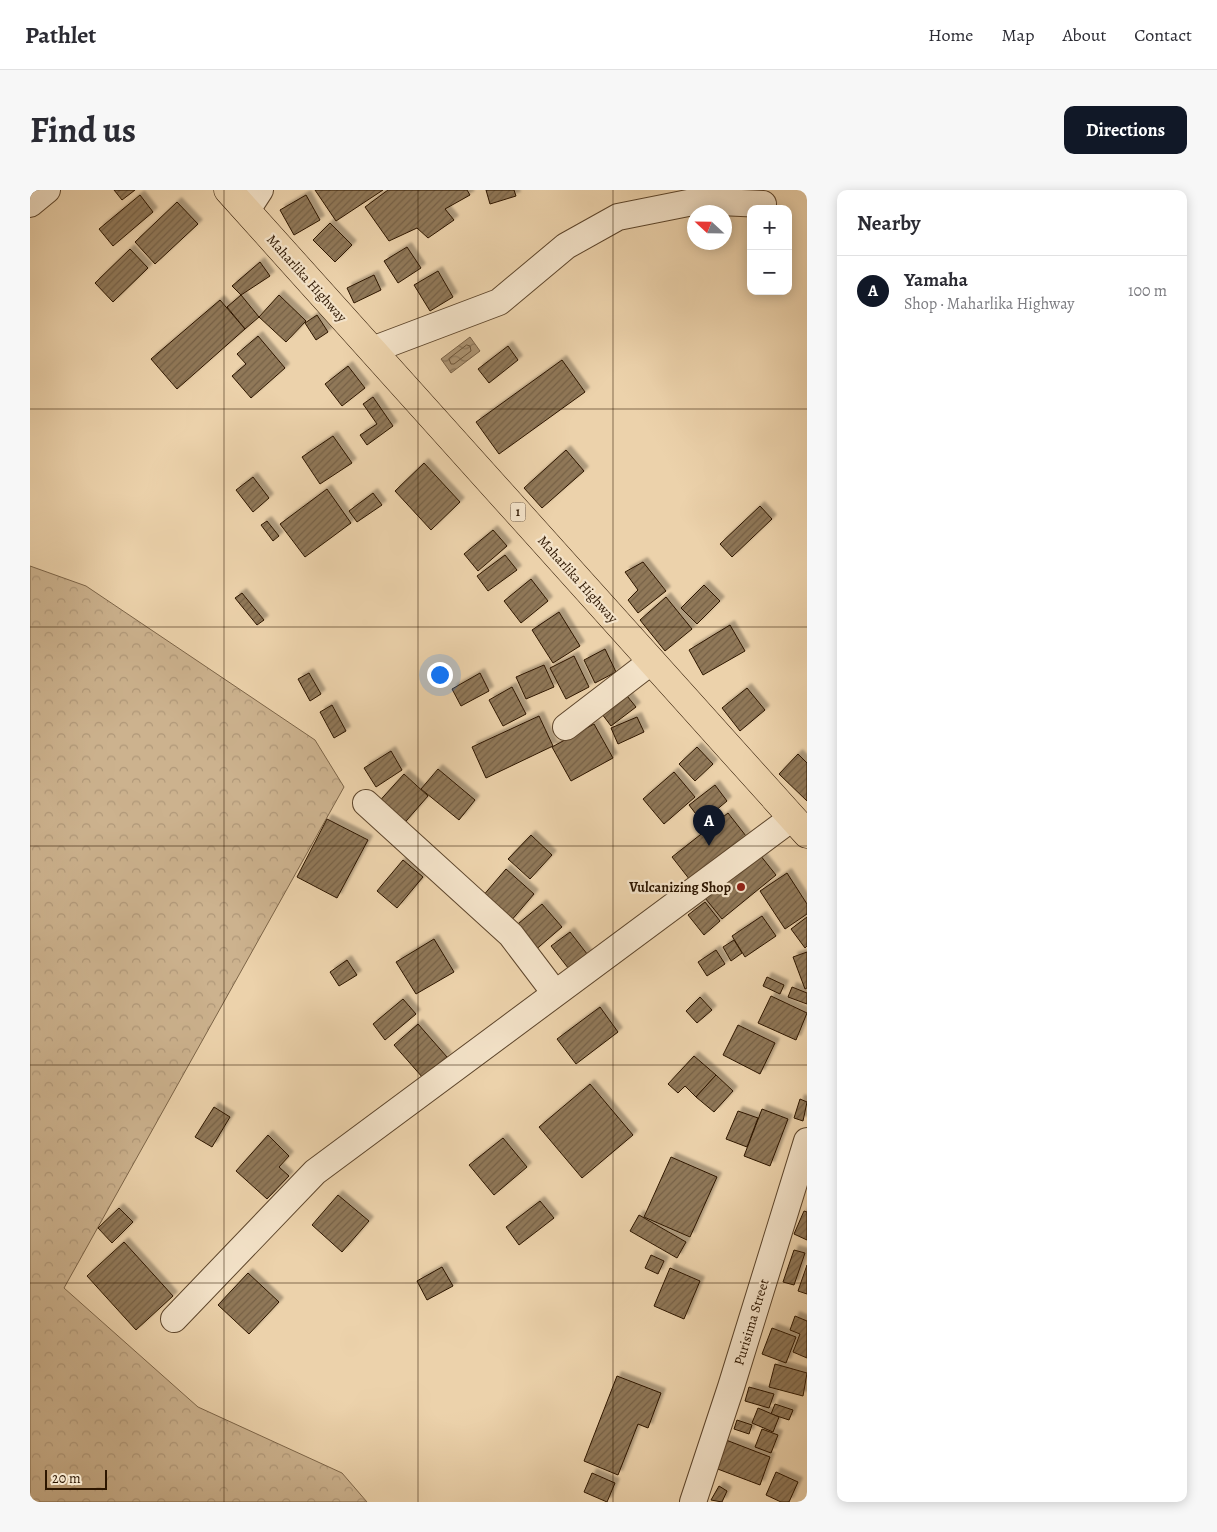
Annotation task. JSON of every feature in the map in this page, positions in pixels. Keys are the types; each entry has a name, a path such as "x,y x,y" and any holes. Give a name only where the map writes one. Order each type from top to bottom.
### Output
{"highway":[{"name":"Maharlika Highway","path":"228,190 254,200 372,350 800,826"}],"street":[{"path":"30,204 47,190"},
{"path":"372,350 499,302 566,246 618,216 698,201 763,204"},
{"path":"566,727 652,661"},
{"path":"366,803 511,935 556,993"},
{"path":"174,1319 315,1172 556,993 800,826"},
{"name":"Purisima Street","path":"693,1502 732,1387 807,1141"}],"green space":[{"path":"30,566 86,586 315,740 344,787 64,1288 198,1407 342,1473 367,1502 30,1502"}],"water":[{"path":"470,337 480,351 451,373 441,359"}],"building":[{"path":"114,190 135,190 122,200"},
{"path":"315,190 383,190 336,221"},
{"path":"388,190 467,190 470,195 445,209 454,220 428,238 417,228 389,241 365,207"},
{"path":"486,190 514,190 516,196 490,204"},
{"path":"140,195 153,212 113,246 99,229"},
{"path":"306,195 320,220 294,235 280,210"},
{"path":"177,202 198,224 155,264 135,242"},
{"path":"330,223 352,245 335,262 313,240"},
{"path":"407,247 421,268 398,283 384,261"},
{"path":"130,249 148,268 113,302 95,283"},
{"path":"260,262 270,276 241,295 232,286"},
{"path":"438,271 453,297 430,311 414,285"},
{"path":"374,275 381,290 354,303 347,288"},
{"path":"241,295 259,317 245,329 227,307"},
{"path":"279,295 306,321 286,342 259,317"},
{"path":"220,300 245,329 177,389 151,359"},
{"path":"317,315 328,332 316,340 305,323"},
{"path":"258,336 285,368 251,398 232,376 246,364 237,354"},
{"path":"508,346 518,360 489,383 478,369"},
{"path":"562,360 585,392 499,454 476,422"},
{"path":"348,366 365,388 342,406 325,384"},
{"path":"373,397 393,426 367,445 360,435 377,424 363,404"},
{"path":"333,436 352,463 320,484 302,457"},
{"path":"566,450 584,471 542,508 524,488"},
{"path":"424,463 460,502 431,530 395,491"},
{"path":"253,477 269,498 253,512 236,490"},
{"path":"327,489 351,523 305,557 280,524"},
{"path":"373,493 382,505 357,522 349,511"},
{"path":"760,506 772,519 732,557 720,544"},
{"path":"267,521 279,536 273,541 261,525"},
{"path":"493,530 507,546 478,571 464,554"},
{"path":"505,555 517,570 488,591 477,576"},
{"path":"643,562 666,591 638,613 628,600 638,590 625,572"},
{"path":"531,579 548,601 521,623 504,601"},
{"path":"704,585 720,601 697,624 681,608"},
{"path":"242,593 264,620 257,625 235,598"},
{"path":"666,597 692,629 665,651 640,620"},
{"path":"559,612 580,646 553,663 532,630"},
{"path":"730,625 745,651 703,675 689,650"},
{"path":"605,649 616,672 595,683 584,660"},
{"path":"574,656 589,687 566,699 550,668"},
{"path":"544,665 554,687 526,699 516,677"},
{"path":"309,673 321,694 310,701 298,679"},
{"path":"480,673 489,691 461,706 452,689"},
{"path":"512,687 526,714 503,726 489,700"},
{"path":"747,688 765,710 740,731 722,708"},
{"path":"623,691 636,707 611,726 599,710"},
{"path":"332,705 346,731 334,738 320,712"},
{"path":"539,716 553,746 486,778 472,747"},
{"path":"637,717 644,732 618,744 611,728"},
{"path":"594,724 613,758 571,781 552,747"},
{"path":"697,747 713,764 695,781 679,764"},
{"path":"391,751 402,770 376,787 364,768"},
{"path":"798,754 807,763 807,801 779,774"},
{"path":"438,769 475,800 459,820 421,789"},
{"path":"674,772 695,797 664,824 643,799"},
{"path":"404,774 428,796 400,828 375,806"},
{"path":"715,785 727,801 702,822 689,805"},
{"path":"728,813 746,836 690,880 672,857"},
{"path":"327,819 368,840 337,898 297,877"},
{"path":"531,835 552,855 530,879 508,859"},
{"name":"Vulcanizing Shop","path":"760,855 776,875 722,919 705,898"},
{"path":"403,860 423,877 397,908 377,891"},
{"path":"506,869 534,894 510,922 482,897"},
{"path":"787,873 807,904 807,914 785,929 760,891"},
{"path":"705,902 720,921 704,935 688,915"},
{"path":"542,904 562,927 533,952 513,928"},
{"path":"762,916 776,936 745,957 732,936"},
{"path":"807,917 807,946 805,948 791,929"},
{"path":"570,932 591,959 572,973 551,946"},
{"path":"434,939 454,972 416,994 396,962"},
{"path":"734,940 742,953 731,961 723,947"},
{"path":"716,950 725,964 707,976 698,962"},
{"path":"807,952 807,988 805,989 793,957"},
{"path":"347,960 357,975 339,986 330,972"},
{"path":"767,977 784,985 780,994 763,986"},
{"path":"792,987 807,993 807,1004 788,997"},
{"path":"771,996 807,1013 796,1040 758,1023"},
{"path":"700,997 712,1010 697,1023 686,1011"},
{"path":"403,999 416,1014 385,1040 373,1024"},
{"path":"600,1007 618,1032 576,1064 557,1039"},
{"path":"418,1024 447,1057 423,1078 394,1045"},
{"path":"738,1025 775,1043 760,1074 723,1055"},
{"path":"694,1056 716,1075 696,1097 685,1086 678,1093 668,1084"},
{"path":"716,1075 733,1091 714,1112 696,1097"},
{"path":"590,1084 633,1135 582,1178 539,1127"},
{"path":"800,1099 807,1102 803,1121 794,1118"},
{"path":"214,1107 230,1117 212,1147 195,1137"},
{"path":"762,1109 788,1119 770,1166 744,1156"},
{"path":"738,1111 758,1118 747,1147 726,1139"},
{"path":"268,1135 289,1156 279,1167 289,1176 267,1199 236,1171"},
{"path":"503,1138 527,1167 494,1195 469,1165"},
{"path":"671,1157 717,1177 690,1237 644,1217"},
{"path":"338,1195 369,1221 342,1252 312,1225"},
{"path":"540,1201 554,1218 519,1245 506,1227"},
{"path":"119,1208 133,1222 112,1243 98,1228"},
{"path":"804,1211 807,1212 807,1240 794,1234"},
{"path":"639,1215 686,1242 677,1258 630,1231"},
{"path":"124,1242 173,1296 136,1330 87,1276"},
{"path":"794,1250 805,1253 794,1285 783,1282"},
{"path":"651,1255 664,1261 658,1274 645,1268"},
{"path":"807,1265 807,1294 798,1291"},
{"path":"442,1267 453,1286 427,1300 417,1281"},
{"path":"670,1268 700,1281 684,1319 654,1306"},
{"path":"248,1273 279,1302 249,1334 218,1305"},
{"path":"795,1316 807,1321 807,1358 793,1352 800,1334 790,1330"},
{"path":"772,1328 796,1337 786,1363 762,1354"},
{"path":"775,1364 807,1373 803,1396 769,1387"},
{"path":"617,1376 661,1393 648,1428 638,1424 618,1475 584,1461"},
{"path":"749,1387 774,1394 769,1408 745,1401"},
{"path":"775,1404 793,1410 789,1420 771,1414"},
{"path":"758,1408 779,1417 773,1432 752,1423"},
{"path":"737,1420 752,1425 749,1434 734,1429"},
{"path":"762,1429 778,1435 771,1453 755,1447"},
{"path":"726,1440 770,1457 760,1485 715,1468"},
{"path":"776,1472 798,1482 789,1502 781,1502 766,1495"},
{"path":"592,1473 615,1483 607,1502 584,1492"},
{"path":"719,1486 727,1491 722,1502 711,1500"}],"place":[{"name":"Yamaha","path":"709,846"},
{"name":"Vulcanizing Shop","path":"741,887"}]}
